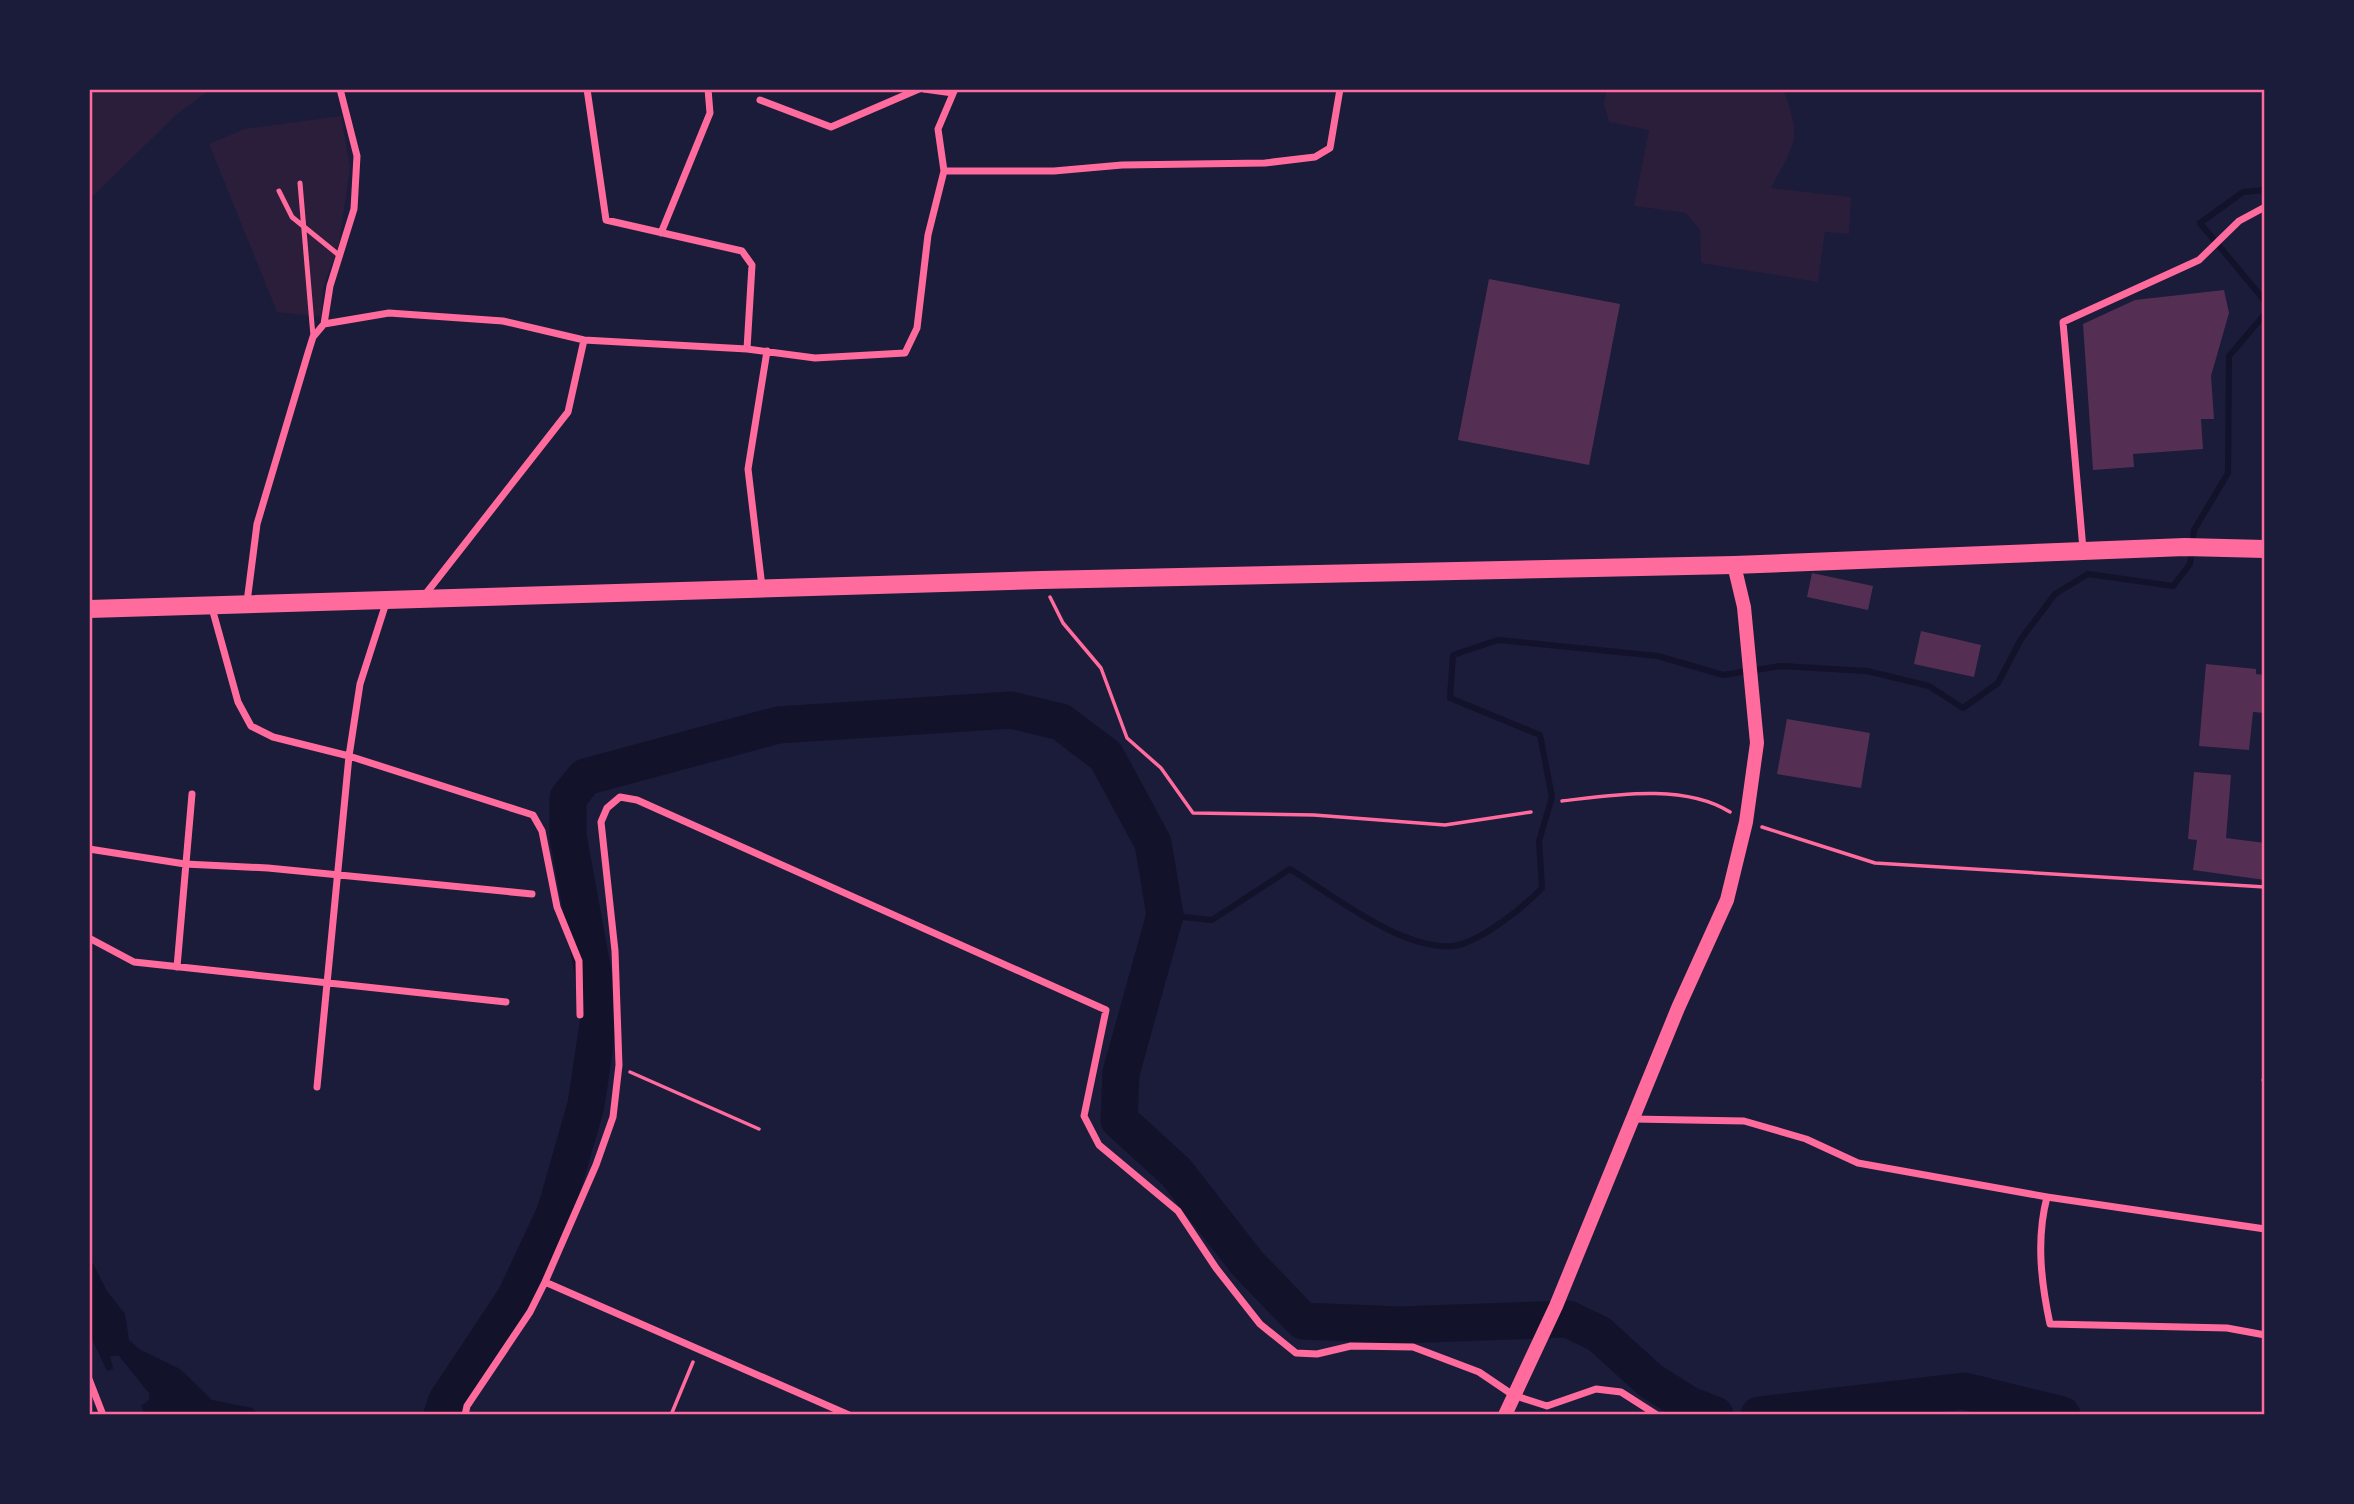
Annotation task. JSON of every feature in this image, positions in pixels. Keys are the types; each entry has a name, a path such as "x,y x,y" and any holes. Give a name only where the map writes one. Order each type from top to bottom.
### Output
{"main road":[{"path":"89,609 247,602 1041,580 1734,565 2083,550 2193,547 2265,549"},
{"path":"1505,1415 1556,1306 1727,900 1746,822 1757,743 1744,607 1734,565"}],"street":[{"path":"247,602 257,524 313,337 324,324 330,286 354,209 357,156 340,89"},
{"path":"587,89 606,220 743,251 752,265 747,349"},
{"path":"661,233 710,113 708,89"},
{"path":"324,324 389,313 433,314 503,321 584,340 747,349 815,358 905,353 917,328 928,235 944,171 938,129 954,91 922,89 831,127 760,100"},
{"path":"944,171 1054,171 1122,166 1265,163 1314,158 1330,148 1340,89"},
{"path":"2083,550 2063,322 2199,260 2239,221 2265,207"},
{"path":"423,598 568,412 584,340"},
{"path":"762,588 748,469 767,351"},
{"path":"317,1087 349,756 360,684 387,599"},
{"path":"211,604 238,702 251,726 273,737 349,756 533,815 542,831 556,907 579,961 580,1015"},
{"path":"177,967 191,794"},
{"path":"465,1415 467,1406 530,1312 545,1282 596,1165 613,1117 618,1071 615,951 601,822 607,808 620,797 637,800 1106,1010 1084,1116 1099,1144 1178,1212 1216,1268 1260,1324 1296,1353 1317,1354 1351,1346 1413,1348 1434,1353 1479,1372 1513,1395 1547,1406 1596,1389 1621,1392 1657,1415"},
{"path":"89,849 185,864 532,894"},
{"path":"89,938 134,962 328,985 506,1002"},
{"path":"1633,1119 1744,1121 1806,1139 1858,1163 2047,1196 2265,1229"},
{"path":"2047,1196 2042,1216 2041,1283 2050,1324 2227,1328 2265,1335"},
{"path":"545,1282 849,1415"},
{"path":"89,1379 103,1415"}],"lane":[{"path":"300,183 313,337"},
{"path":"279,191 292,217 341,257"}],"path":[{"path":"1041,580 1063,623 1101,668 1127,738 1161,768 1193,813 1314,816 1445,825 1531,812"},
{"path":"1562,801 1662,794 1715,803 1746,822 1875,863 2265,887"},
{"path":"618,1071 632,1072 759,1129"},
{"path":"671,1415 699,1349"}],"shaded area":[{"path":"89,89 211,89 176,115 89,200"},
{"path":"1607,89 1783,89 1793,120 1794,141 1771,188 1851,197 1849,234 1825,232 1818,282 1701,263 1700,230 1686,213 1634,206 1649,130 1609,122 1604,104"},
{"path":"341,116 350,167 339,244 323,288 321,317 277,312 209,144 244,129"},
{"path":"89,1256 107,1291 125,1314 129,1340 139,1349 180,1369 212,1400 252,1408 260,1415 145,1415 141,1406 149,1400 149,1393 119,1356 110,1356 113,1369 107,1371 89,1333"}],"building":[{"path":"1489,279 1620,304 1589,465 1458,440"},
{"path":"2224,290 2229,313 2211,376 2214,419 2201,419 2203,449 2133,454 2134,467 2093,470 2083,324 2135,300"},
{"path":"1812,573 1873,586 1868,610 1807,597"},
{"path":"1921,631 1981,645 1974,677 1914,664"},
{"path":"2206,664 2256,669 2256,674 2265,675 2265,713 2253,712 2249,750 2199,746"},
{"path":"1787,719 1870,733 1861,788 1777,774"},
{"path":"2194,772 2231,775 2226,838 2265,843 2265,880 2193,870 2197,840 2188,839"}],"waterway":[{"path":"2265,190 2243,192 2200,223 2265,301"},
{"path":"1165,915 1212,920 1290,869 1390,931 1433,945 1453,946 1464,943 1488,931 1524,905 1542,888 1539,841 1552,797 1540,735 1450,698 1453,655 1498,640 1658,656 1723,675 1781,666 1867,671 1929,686 1963,708 1998,683 2021,639 2055,594 2088,574 2173,586 2190,564 2194,530 2228,473 2229,356 2265,314"},
{"path":"442,1415 446,1402 515,1298 555,1213 586,1105 600,1011 568,836 568,798 585,777 778,725 1011,710 1061,722 1106,756 1153,843 1165,915 1121,1073 1119,1120 1176,1172 1247,1263 1303,1321 1399,1325 1568,1319 1599,1334 1651,1381 1689,1405 1715,1415"},
{"path":"1759,1415 1964,1391 2062,1415"}]}
